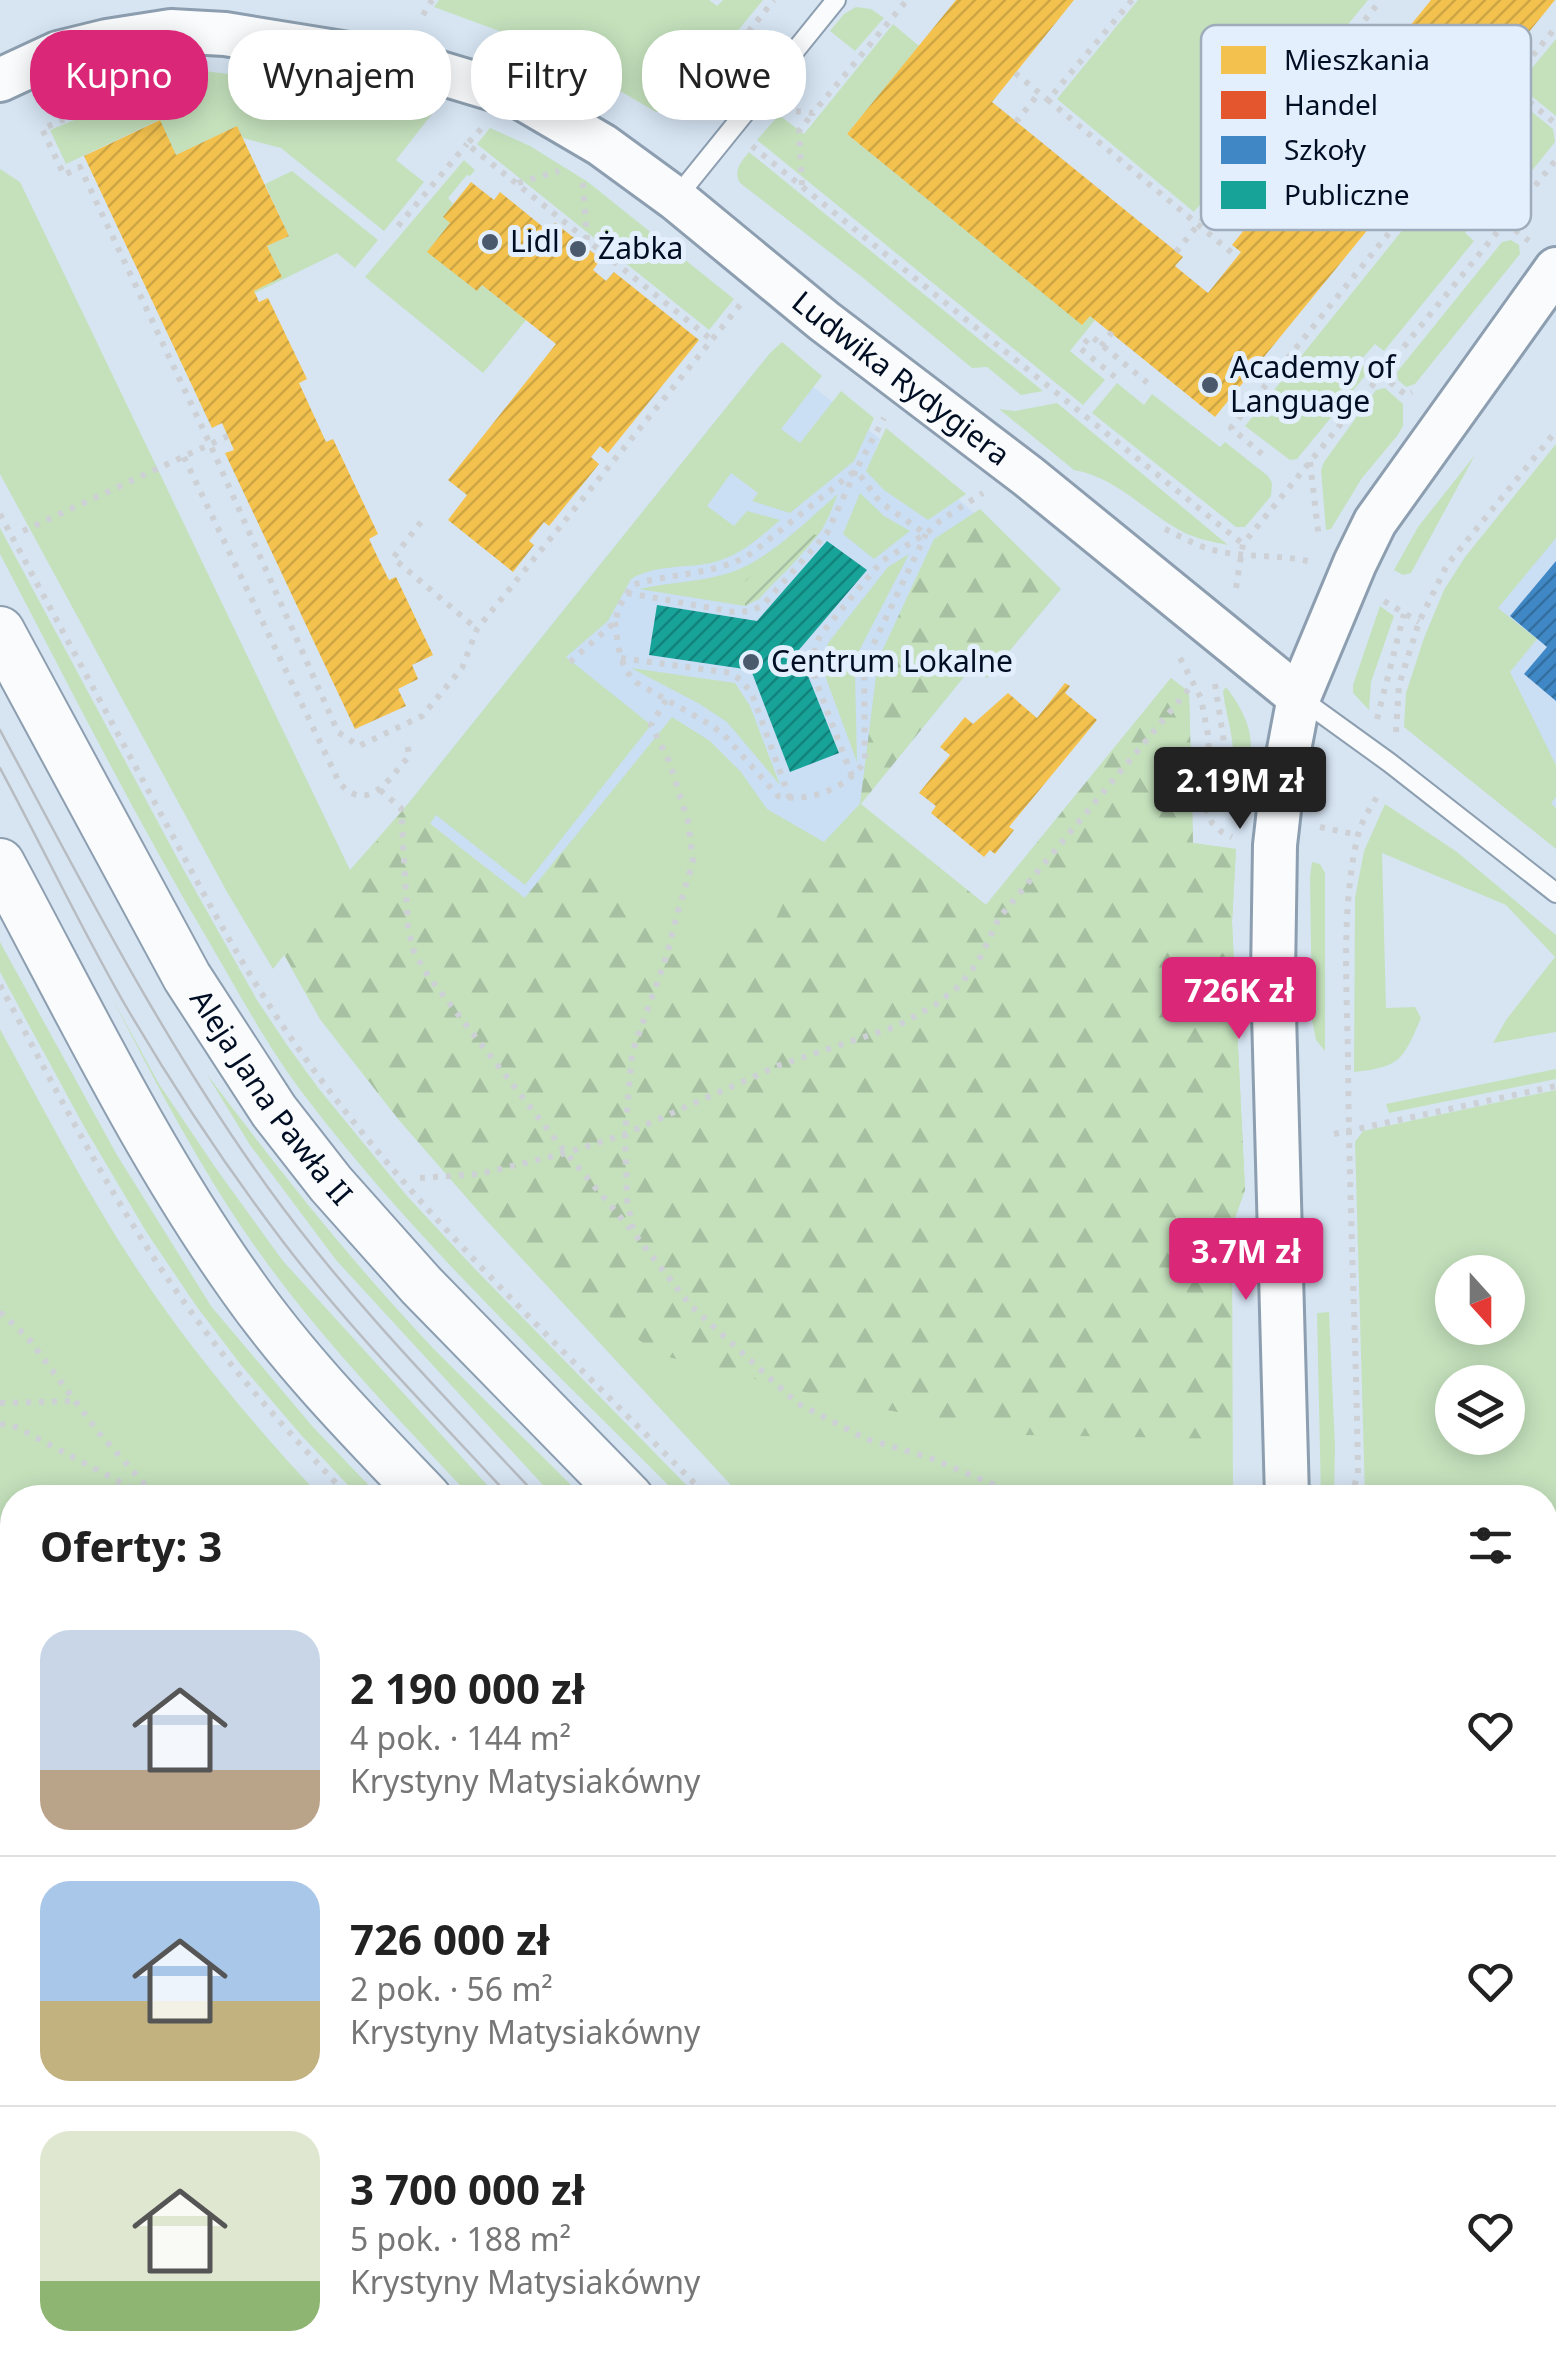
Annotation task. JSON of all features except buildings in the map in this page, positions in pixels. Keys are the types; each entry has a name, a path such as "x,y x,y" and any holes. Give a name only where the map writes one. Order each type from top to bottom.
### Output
{"main road":[{"name":"Aleja Jana Pawła II","path":"0,631 187,977 274,1111 331,1184 421,1285 616,1485"},
{"path":"0,863 176,1188 243,1288 336,1403 415,1485"}],"street":[{"name":"Ludwika Rydygiera","path":"0,80 58,53 171,31 225,34 428,68 520,97 602,145 676,198 811,310 1028,477 1200,638 1299,698"},
{"path":"1287,1485 1272,976 1275,844 1299,698 1376,522 1545,257"}],"lane":[{"path":"676,198 836,0"},
{"path":"1299,698 1390,763 1556,894"}],"path":[{"path":"422,15 432,0"},
{"path":"774,0 694,99 1242,544"},
{"path":"802,186 799,131 907,0"},
{"path":"1048,100 1132,0"},
{"path":"1360,25 1380,0"},
{"path":"1531,58 1556,28"},
{"path":"1014,74 1201,226"},
{"path":"1016,122 1039,93"},
{"path":"1531,102 1556,124"},
{"path":"747,142 774,110 813,112"},
{"path":"63,120 42,129 64,175 80,167 210,444 338,732 358,746 422,716 462,668 477,629 744,300 753,308"},
{"path":"398,226 487,122"},
{"path":"468,144 712,340"},
{"path":"1531,190 1556,160"},
{"path":"518,183 575,167"},
{"path":"588,240 582,172 597,184"},
{"path":"1176,252 1201,220"},
{"path":"1205,230 1238,257"},
{"path":"1262,454 1231,428 1392,230"},
{"path":"1236,588 1242,544 1498,230"},
{"path":"1514,230 1545,257"},
{"path":"1102,346 1112,332"},
{"path":"1115,377 1080,348 1091,336 1150,386"},
{"path":"627,593 734,612 762,606 827,534 884,417"},
{"path":"1396,741 1398,692 1419,622 1453,556 1556,431"},
{"path":"23,531 228,436"},
{"path":"184,457 339,782 361,796 380,790 409,756 408,741"},
{"path":"1308,561 1319,541 1310,461"},
{"path":"856,470 880,502 926,534"},
{"path":"570,662 614,622 632,585 740,560 856,470"},
{"path":"852,776 814,678 815,646 882,562 984,493"},
{"path":"0,514 187,863 291,1038 396,1172 460,1244 696,1485"},
{"path":"1152,519 1208,549 1240,555 1287,556 1320,564"},
{"path":"422,522 393,558 477,629"},
{"path":"614,622 627,674 711,724 778,796 814,796 839,786 858,772 865,760 864,664 926,534"},
{"path":"1380,599 1419,622"},
{"path":"1376,726 1404,614"},
{"path":"1243,840 1222,832 1212,823 1208,811 1208,736 1201,698 1180,658 1200,638 1215,683 1225,749 1224,798 1231,810 1244,816"},
{"path":"621,658 731,673 742,680 752,694 790,799"},
{"path":"420,1178 479,1174 625,1134 780,1065 898,1026 935,1005 959,986 978,962 999,918 1193,684"},
{"path":"634,1232 627,1200 625,1134 632,1053 667,955 693,862 688,821 669,761 651,725 666,700"},
{"path":"1355,1485 1358,1473 1349,1131 1348,892 1363,818 1384,784"},
{"path":"380,790 401,808 408,928 414,952 428,976 691,1306 797,1403 866,1439 928,1457 995,1485"},
{"path":"1313,825 1358,835"},
{"path":"1334,1134 1556,1086"},
{"path":"0,1312 28,1338 143,1485"},
{"path":"0,1403 75,1401"},
{"path":"0,1424 16,1427 129,1485"}],"shaded area":[{"path":"770,353 880,439 867,471 928,520 958,499 1061,589 987,678 972,667 860,804 799,869 561,853 525,899 407,805"},
{"path":"1556,465 1556,808 1483,738 1484,578"}],"green space":[{"path":"439,0 709,0 717,6 723,0 763,0 738,30 642,30 642,104 622,92 622,30 497,30 434,7"},
{"path":"1138,0 1368,0 1347,25 1201,25 1201,203 1194,212 1057,99"},
{"path":"856,7 871,9 884,18 855,51 830,31"},
{"path":"893,24 919,46 847,134 1082,324 1090,316 1095,320 1070,351 1105,380 1083,405 757,140 775,120 786,120 804,134"},
{"path":"1556,39 1556,116 1531,96 1531,69"},
{"path":"208,72 228,74 228,120 427,120 396,160 424,182 384,231 281,148 243,138 237,126 176,155 159,120 208,120"},
{"path":"1531,111 1553,129 1555,142 1531,172"},
{"path":"74,120 159,120 66,164 50,130"},
{"path":"490,128 530,146 588,182 734,299 709,330 477,144"},
{"path":"749,152 1043,391 1021,395 987,367 972,368 740,183 738,170"},
{"path":"464,160 475,170 448,198 453,204 443,217 450,223 428,252 477,291 482,285 526,320 483,373 365,277"},
{"path":"0,169 20,182 350,870 782,342 822,376 781,429 800,443 841,391 874,418 854,461 790,513 752,501 758,493 731,473 707,506 734,526 747,511 780,520 748,546 721,560 660,569 631,579 608,621 566,657 651,725 525,885 436,815 430,824 525,898 672,717 710,741 741,772 767,809 824,842 860,804 986,905 1171,678 1189,692 1193,843 1236,849 1232,922 1245,1190 1232,1226 1233,1485 731,1485 399,1120 320,1019 284,955 273,969 227,892 0,474"},
{"path":"292,171 378,240 355,268 337,253 255,293 282,277 267,246 289,236 265,184"},
{"path":"1403,230 1468,230 1465,233 1474,241 1384,351 1375,344 1359,362 1369,371 1297,459 1290,460 1245,426"},
{"path":"1511,240 1519,245 1520,254 1415,384 1406,387 1398,380 1397,372 1502,242"},
{"path":"1117,383 1144,405 1152,394 1220,447 1225,442 1268,476 1271,496 1245,527 1236,527 1092,413"},
{"path":"1385,388 1403,404 1403,426 1362,478 1331,529 1326,530 1321,470 1324,462 1376,390"},
{"path":"1057,403 1228,545 1183,532 1104,480 1074,470 999,409 1015,411"},
{"path":"886,428 966,494 928,520 884,490 866,471"},
{"path":"1556,444 1556,538 1498,608 1537,639 1510,672 1556,765 1556,797 1551,803 1556,808 1556,849 1404,727 1406,693 1444,590 1465,557"},
{"path":"1475,455 1411,573 1403,575 1394,570 1418,527"},
{"path":"860,493 884,516 910,531 874,559 843,534"},
{"path":"838,494 814,540 774,583 745,606 639,589 709,578 746,566 788,538"},
{"path":"980,509 1061,589 987,678 972,667 861,804 986,905 1171,678 1189,692 1193,843 1236,849 1232,922 1245,1190 1232,1226 1232,1439 1023,1435 843,1402 657,1354 488,1222 399,1120 320,1019 284,954 407,805 524,899 561,853 589,856 651,906 668,955 710,945 775,921 799,869 860,804 878,660 934,539"},
{"path":"0,528 257,1000 319,1089 407,1196 686,1485 668,1485 488,1305 395,1205 295,1082 184,899 0,554"},
{"path":"802,532 817,535 759,599 745,606 745,581"},
{"path":"909,554 859,651 855,672 857,762 827,681 828,643 888,567"},
{"path":"1380,606 1394,616 1371,682 1369,710 1353,693 1353,685"},
{"path":"631,668 735,683 750,706 780,785 727,722"},
{"path":"1226,687 1244,717 1251,743 1242,803 1234,800 1233,794 1232,743 1223,691"},
{"path":"1385,804 1457,852 1556,935 1556,1032 1493,1043 1555,957 1506,905 1382,853 1386,1008 1415,1007 1421,1018 1398,1059 1382,1067 1354,1072 1355,898 1364,851"},
{"path":"1312,862 1320,864 1325,873 1325,1051 1316,1040 1312,1020"},
{"path":"0,942 117,1155 211,1306 313,1427 369,1485 348,1485 241,1365 197,1307 147,1233 86,1130 0,972"},
{"path":"111,996 159,1084 283,1261 487,1485 460,1485 298,1304 228,1206 159,1088"},
{"path":"0,1029 139,1273 213,1372 310,1485 0,1485"},
{"path":"1556,1069 1556,1079 1389,1113 1386,1104"},
{"path":"206,1073 315,1213 401,1313 571,1485 543,1485 336,1260 250,1145"},
{"path":"1556,1090 1556,1485 1365,1485 1355,1142 1363,1131"},
{"path":"1329,1312 1334,1485 1321,1485 1317,1313"}],"tram line":[{"path":"0,730 160,1022 269,1189 365,1309 527,1485"},
{"path":"0,768 124,1003 241,1185 338,1309 499,1485"}],"place":[{"name":"Lidl","path":"490,242"},
{"name":"Żabka","path":"578,249"},
{"name":"Academy of Language","path":"1210,385"},
{"name":"Centrum Lokalne","path":"751,662"}]}
